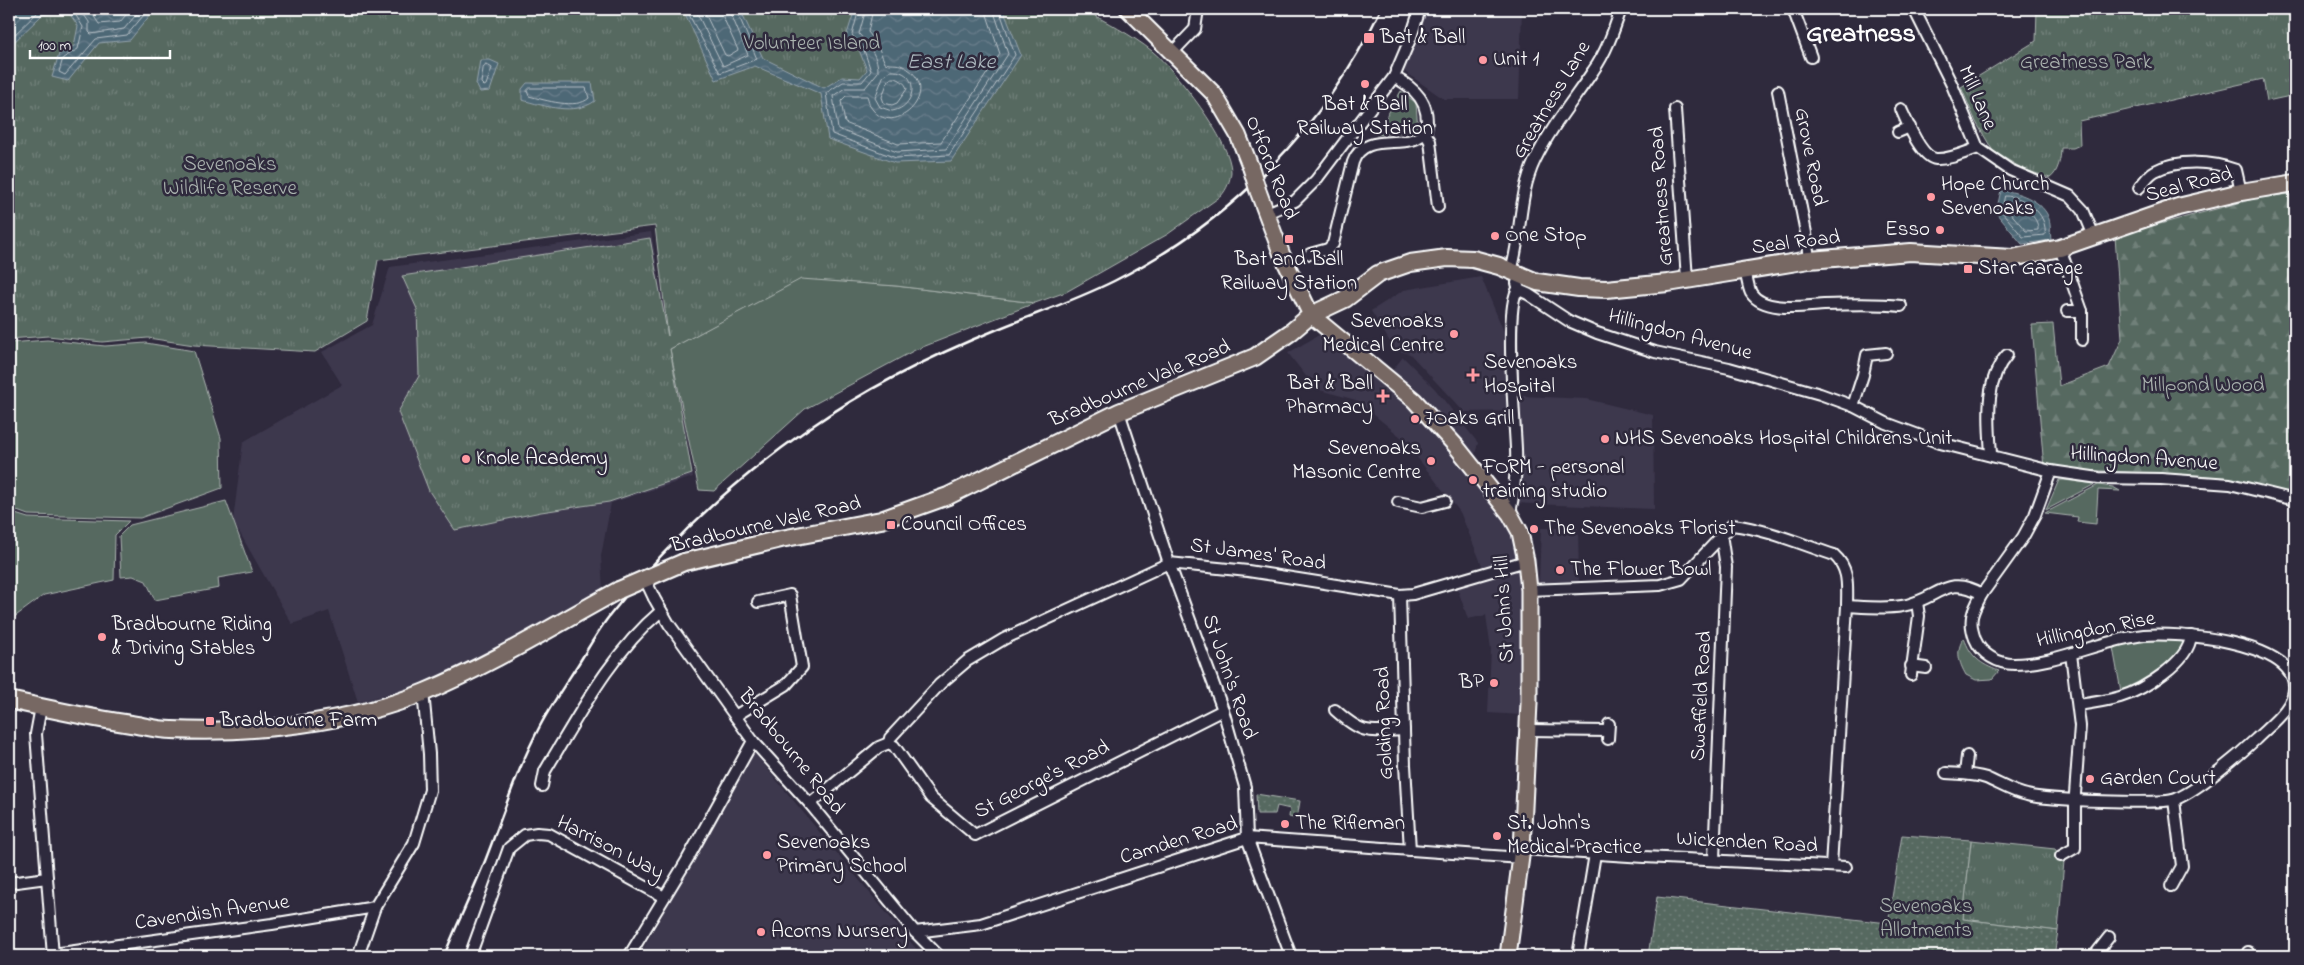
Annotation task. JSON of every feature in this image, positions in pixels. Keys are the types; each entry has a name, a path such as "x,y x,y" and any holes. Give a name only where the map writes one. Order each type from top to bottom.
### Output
{"highway":[{"name":"Seal Road","path":"1311,315 1345,299 1378,274 1410,263 1436,259 1468,258 1488,262 1516,278 1594,289 1633,288 1809,260 1911,252 2012,258 2060,248 2178,208 2241,192 2295,183"},
{"name":"Bradbourne Vale Road","path":"9,700 101,720 171,730 247,729 305,723 367,710 423,692 476,668 619,590 684,562 781,539 881,520 948,496 978,483 1119,412 1254,357 1292,332 1311,315"}],"main road":[{"name":"Otford Road","path":"1128,9 1214,94 1238,135 1289,271 1311,315"},
{"name":"St John's Hill","path":"1311,315 1414,400 1456,446 1510,514 1520,532 1530,590 1528,730 1521,853 1508,956"}],"street":[{"path":"1267,213 1295,201 1316,180 1394,77 1412,36 1420,9"},
{"name":"Greatness Lane","path":"1510,514 1516,467 1512,312 1515,294 1518,226 1528,180 1534,161 1567,105 1594,70 1612,34 1621,9"},
{"path":"1793,9 1811,57"},
{"name":"Mill Lane","path":"1914,9 1952,85 1978,148 2010,170 2070,196 2082,210 2094,236"},
{"path":"1172,53 1195,30 1197,10"},
{"path":"1394,77 1412,88 1423,101 1427,117 1425,133 1430,141 1438,207"},
{"name":"Grove Road","path":"1778,91 1806,233 1809,260"},
{"name":"Greatness Road","path":"1675,109 1687,280"},
{"path":"1901,109 1924,153 1931,158 1944,158 1978,148"},
{"path":"1898,132 1910,127"},
{"path":"1310,254 1329,249 1333,243 1351,169 1360,150 1367,146 1417,138 1425,133"},
{"path":"2139,188 2154,171 2201,162 2236,170 2241,192"},
{"path":"2060,248 2082,310 2082,340"},
{"path":"1745,270 1752,294 1760,300 1774,305 1795,308 1824,305 1898,303"},
{"name":"Hillingdon Avenue","path":"1516,278 1569,321 1597,333 1655,352 1685,357 1770,379 1853,406 1886,424 1931,440 2051,471 2098,478 2161,479 2230,484 2295,500"},
{"path":"2067,311 2082,310"},
{"path":"1853,406 1867,354 1886,353"},
{"path":"1991,454 1989,420 1992,382 2000,364 2007,355"},
{"name":"St John's Road","path":"1119,412 1169,563 1223,710 1245,787 1248,838 1291,956"},
{"name":"Hillingdon Rise","path":"2051,471 2035,515 2023,537 1982,594 1971,616 1972,631 1977,645 1991,658 2013,664 2071,654 2143,636 2191,636 2242,645 2262,651 2290,670 2295,685 2292,699 2274,722 2238,756 2174,800"},
{"path":"1398,502 1422,508 1445,501"},
{"name":"Wickenden Road","path":"1521,853 1714,859 1831,866 1847,606 1848,579 1845,568 1834,555 1745,526 1732,525 1721,534"},
{"path":"1530,590 1660,585 1681,579 1721,534"},
{"name":"Swaffield Road","path":"1714,859 1726,567 1721,534"},
{"name":"St James' Road","path":"889,743 890,738 940,684 967,661 1004,639 1169,563 1248,571 1400,595 1413,594 1526,561"},
{"name":"Bradbourne Road","path":"645,579 660,612 753,740 810,804 915,932 939,956"},
{"path":"1847,606 1895,607 1917,602 1954,585 1963,585 1982,594"},
{"path":"735,716 786,685 802,666 790,595 758,602"},
{"name":"Golding Road","path":"1400,595 1410,850"},
{"path":"1917,602 1919,616 1911,670 1926,668"},
{"path":"542,786 545,770 609,666 643,626 660,612"},
{"path":"2078,704 2122,697 2150,682 2170,668 2185,652 2190,645 2191,636"},
{"path":"2060,856 2075,848 2075,799 2080,726 2071,654"},
{"path":"358,956 375,907 414,843 430,790 429,754 423,692"},
{"path":"41,707 36,734 53,955"},
{"name":"St George's Road","path":"889,743 894,746 931,798 974,835 1223,710"},
{"path":"1335,710 1353,726 1366,732 1404,730"},
{"path":"1528,730 1608,731"},
{"path":"629,956 687,860 753,740"},
{"path":"810,804 879,747 889,743"},
{"path":"1965,774 1967,756"},
{"path":"1946,773 1986,778 2006,789 2029,796 2141,801 2174,800 2183,874 2171,886"},
{"name":"Harrison Way","path":"470,956 509,848 525,835 537,832 550,834 664,897"},
{"name":"Camden Road","path":"915,932 981,924 1248,838 1410,850 1521,853"},
{"path":"1578,956 1594,854"},
{"path":"1831,866 1846,867"},
{"path":"9,883 47,878"},
{"name":"Cavendish Avenue","path":"53,955 272,924 375,907"},
{"path":"2094,956 2109,937"}],"shaded area":[{"path":"1420,9 1522,9 1519,99 1444,99 1405,72 1406,60"},
{"name":"Knole Academy","path":"651,232 693,477 611,503 601,556 603,591 496,648 476,662 416,687 358,702 329,611 292,624 233,521 243,442 342,385 322,352 372,325 390,267"},
{"name":"Sevenoaks Hospital","path":"1481,277 1504,332 1522,396 1586,399 1653,415 1654,509 1515,503 1519,411 1464,412 1410,354 1395,350 1371,311 1404,290"},
{"path":"1326,331 1375,368 1456,451 1510,522 1521,559 1523,715 1488,713 1491,650 1486,615 1468,619 1457,587 1487,577 1460,512 1401,437 1356,400 1316,389 1288,353"},
{"path":"1403,357 1435,389 1478,443 1474,458 1421,396 1392,371"},
{"path":"1541,528 1578,528 1579,583 1539,583"},
{"name":"Sevenoaks Primary School","path":"754,753 922,956 639,956"}],"green space":[{"name":"Sevenoaks Wildlife Reserve","path":"9,9 1083,9 1144,45 1162,60 1213,126 1229,159 1231,172 1228,185 1221,196 1168,234 1066,292 1035,303 896,286 801,279 670,349 692,474 609,502 541,512 455,530 429,491 398,412 419,376 417,309 402,276 650,238 668,336 655,226 378,260 367,321 315,352 194,345 148,338 102,342 48,336 9,339"},
{"name":"Greatness Park","path":"2037,9 2295,9 2295,95 2267,101 2263,79 2079,121 2080,145 2073,148 2061,148 2058,165 2053,176 2050,178 2023,169 1993,151 1976,122 1961,87 2036,41"},
{"path":"1401,91 1416,103 1418,130 1376,135"},
{"name":"Millpond Wood","path":"2290,194 2295,226 2295,495 2162,474 2044,468 2032,325 2053,324 2059,386 2109,367 2122,339 2115,236 2257,198"},
{"path":"801,278 896,286 1035,303 915,350 805,409 714,491 699,490 670,349"},
{"path":"47,340 105,346 146,343 194,351 221,438 222,488 140,518 28,515 9,508 9,343"},
{"path":"2059,480 2064,480 2095,484 2046,510"},
{"path":"2098,485 2113,487 2120,491 2098,490 2096,524 2077,522 2078,517 2045,513"},
{"path":"226,501 252,572 218,578 219,588 155,600 146,581 133,576 121,577 119,536 130,525"},
{"path":"9,512 28,518 129,521 115,535 114,580 44,595 9,621"},
{"path":"2191,636 2185,652 2122,697 2112,642"},
{"path":"1964,638 1977,659 1986,666 1999,671 1992,679 1976,680 1966,675 1961,666 1959,656 1961,643"},
{"path":"1256,794 1300,801 1297,819 1289,817 1290,809 1277,806 1275,814 1257,814"},
{"name":"Sevenoaks Allotments","path":"1902,835 1971,840 1963,919 2058,931 2054,956 1648,956 1657,897 1888,923"},
{"path":"1971,840 2055,849 2064,861 2058,931 1963,919"}],"water":[{"path":"9,9 155,9 130,40 99,43 68,81 52,77 59,54 74,46 78,26 67,10 42,15 9,47"},
{"name":"East Lake","path":"680,9 740,9 763,58 824,88 842,77 860,78 867,70 859,50 846,37 855,9 1003,9 1021,55 951,161 895,163 828,139 821,94 755,66 716,80 686,16"},
{"path":"480,60 490,60 499,64 490,91 480,92 476,84"},
{"path":"527,83 592,83 595,101 587,106 569,109 550,107 522,100 522,89"},
{"path":"2001,190 2027,197 2040,205 2049,219 2051,240 2022,244 1996,213"}],"railway":[{"path":"444,956 485,861 524,759 544,718 606,620 632,588 678,538 728,491 781,449 830,414 876,386 948,350 1100,288 1157,257 1197,230 1235,200 1270,168 1302,132 1332,93 1358,52 1381,9"}],"place":[{"name":"Bat & Ball","path":"1369,38"},
{"name":"Unit 1","path":"1483,60"},
{"name":"Bat & Ball Railway Station","path":"1365,84"},
{"name":"Hope Church Sevenoaks","path":"1931,197"},
{"name":"Esso","path":"1940,230"},
{"name":"One Stop","path":"1495,236"},
{"name":"Bat and Ball Railway Station","path":"1289,239"},
{"name":"Star Garage","path":"1968,269"},
{"name":"Sevenoaks Medical Centre","path":"1454,334"},
{"name":"Sevenoaks Hospital","path":"1473,375"},
{"name":"Bat & Ball Pharmacy","path":"1383,396"},
{"name":"7Oaks Grill","path":"1415,419"},
{"name":"NHS Sevenoaks Hospital Childrens Unit","path":"1605,439"},
{"name":"Knole Academy","path":"466,459"},
{"name":"Sevenoaks Masonic Centre","path":"1431,461"},
{"name":"FORM - personal training studio","path":"1473,480"},
{"name":"Council Offices","path":"891,525"},
{"name":"The Sevenoaks Florist","path":"1534,529"},
{"name":"The Flower Bowl","path":"1560,570"},
{"name":"Bradbourne Riding & Driving Stables","path":"102,637"},
{"name":"BP","path":"1494,683"},
{"name":"Bradbourne Farm","path":"210,721"},
{"name":"Garden Court","path":"2090,779"},
{"name":"The Rifleman","path":"1285,824"},
{"name":"St. John's Medical Practice","path":"1497,836"},
{"name":"Sevenoaks Primary School","path":"767,855"},
{"name":"Acorns Nursery","path":"761,932"}],"district":[{"name":"Greatness","path":"1861,35"}],"park label":[{"name":"Volunteer Island","path":"812,44"}]}
